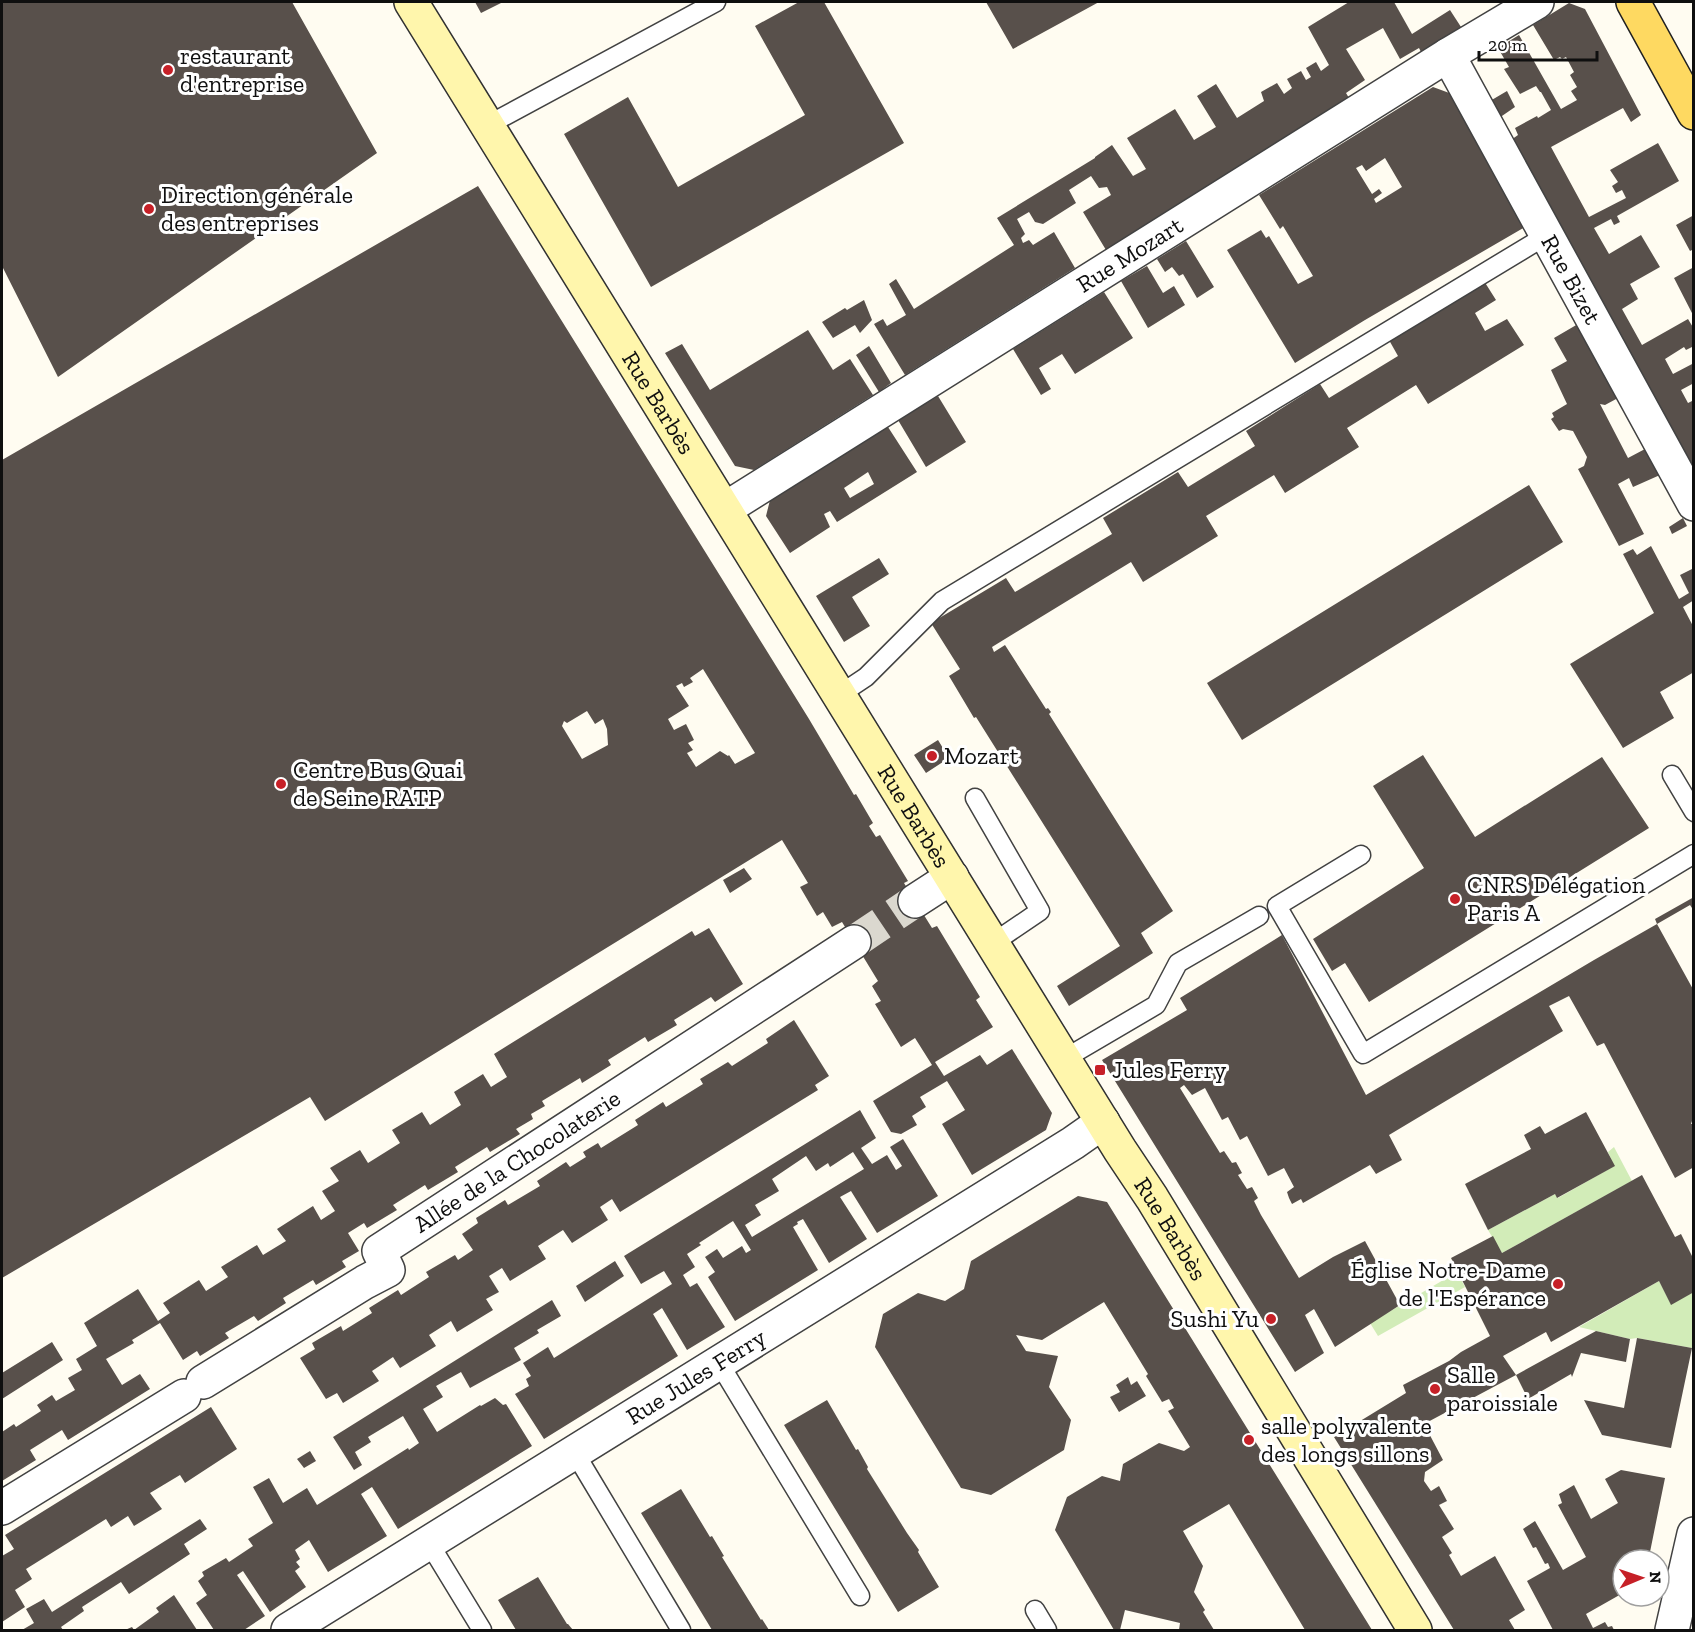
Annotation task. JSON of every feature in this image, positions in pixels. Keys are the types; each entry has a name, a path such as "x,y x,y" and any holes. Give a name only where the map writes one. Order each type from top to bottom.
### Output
{"main road":[{"name":"Rue Barbès","path":"411,2 1152,1198 1415,1630"},
{"path":"1633,2 1694,113"}],"street":[{"name":"Rue Mozart","path":"725,510 1448,55 1538,2"},
{"name":"Rue Bizet","path":"1448,55 1694,504"},
{"path":"915,901 952,877"},
{"name":"Allée de la Chocolaterie","path":"2,1508 364,1282 388,1270 379,1251 854,942"},
{"name":"Rue Jules Ferry","path":"288,1630 719,1364 1103,1122"},
{"path":"1674,1628 1694,1534"}],"lane":[{"path":"488,125 716,2"},
{"path":"839,695 866,677 942,602 1547,235"},
{"path":"1672,775 1694,812"},
{"path":"975,798 1040,911 993,943"},
{"path":"1361,855 1277,906 1363,1054 1694,854"},
{"path":"1064,1059 1156,1005 1178,963 1259,916"},
{"path":"719,1364 860,1596"},
{"path":"575,1453 681,1630"},
{"path":"429,1543 482,1630"},
{"path":"1035,1610 1047,1630"}],"green space":[{"path":"1614,1147 1632,1181 1502,1253 1488,1230 1555,1194 1558,1198 1614,1166 1608,1152"},
{"path":"1457,1272 1465,1287 1378,1336 1370,1323"},
{"path":"1659,1281 1671,1304 1693,1292 1692,1348 1637,1338 1630,1339 1579,1327"}],"building":[{"name":"Direction générale des entreprises","path":"2,2 292,2 377,153 58,377 2,266"},
{"path":"475,2 503,2 481,13"},
{"path":"799,2 824,2 904,143 651,287 564,134 628,97 678,187 805,115 755,26"},
{"path":"986,2 1099,2 1013,49"},
{"path":"1349,2 1394,2 1412,34 1450,10 1461,27 1421,52 1419,48 1400,59 1383,28 1346,49 1365,80 1346,93 1349,98 1106,250 1083,212 1111,195 1107,187 1099,188 1091,176 1069,190 1076,203 1043,224 1035,222 1029,212 1017,219 1025,234 1021,238 1023,243 1029,240 1033,245 1054,232 1075,268 905,375 874,324 883,319 887,326 906,315 889,284 896,279 914,309 1014,245 997,218 1095,158 1112,145 1133,176 1146,169 1127,138 1175,109 1194,140 1216,127 1197,96 1216,84 1237,118 1264,101 1261,92 1277,83 1284,94 1292,88 1287,79 1301,71 1306,80 1311,77 1306,68 1316,62 1321,71 1329,65 1308,27"},
{"path":"1569,3 1585,9 1641,115 1631,122 1623,108 1551,147 1589,217 1626,198 1622,190 1616,193 1612,186 1618,182 1610,170 1658,143 1679,181 1617,216 1620,222 1614,225 1611,219 1594,228 1609,254 1641,235 1660,267 1630,284 1638,299 1622,309 1642,345 1688,319 1694,329 1694,346 1686,350 1684,347 1665,359 1673,374 1694,363 1694,383 1681,390 1688,403 1694,400 1694,475 1511,140 1518,135 1515,128 1551,110 1536,86 1520,94 1504,69 1509,67 1498,48 1519,35 1561,109 1577,100 1571,91 1577,87 1570,75 1574,72 1566,57 1554,60 1533,25"},
{"path":"1433,87 1452,94 1525,227 1295,363 1227,250 1261,230 1266,238 1269,236 1298,284 1313,276 1283,226 1280,229 1259,195","holes":["1385,158 1402,187 1376,203 1374,199 1382,193 1379,189 1372,194 1356,168 1362,165 1366,171"]},
{"path":"1507,91 1515,107 1499,118 1490,101"},
{"name":"Centre Bus Quai de Seine RATP","path":"478,186 854,795 856,794 873,823 869,826 876,837 880,835 908,881 904,883 932,928 937,926 980,997 976,1000 993,1027 935,1062 944,1076 980,1055 987,1065 1012,1049 1052,1113 1046,1130 972,1175 942,1124 965,1110 947,1081 920,1097 926,1107 912,1116 917,1125 901,1134 891,1132 873,1101 932,1065 915,1038 901,1047 875,1004 881,1001 872,986 878,981 842,922 832,927 823,912 817,916 800,887 808,883 782,840 325,1121 310,1097 2,1278 2,460","holes":["703,669 755,753 735,764 729,755 720,751 696,767 687,753 693,750 688,743 694,740 686,724 674,730 668,719 689,706 676,686 682,683 684,687 693,682 690,678","587,711 595,724 603,719 607,729 608,745 582,759 562,726 564,721 567,723"]},
{"path":"1694,215 1694,249 1690,251 1676,225"},
{"path":"1186,241 1214,287 1197,298 1183,274 1179,276 1172,267 1165,272 1157,259"},
{"path":"1147,266 1163,293 1174,286 1185,305 1148,328 1121,281"},
{"path":"1694,267 1694,317 1674,278"},
{"path":"1484,281 1496,300 1475,313 1485,331 1507,319 1524,345 1428,404 1416,385 1347,428 1359,447 1285,493 1274,475 1206,516 1218,536 1143,582 1131,562 992,647 994,652 1005,645 1046,709 1048,708 1051,712 1049,714 1173,911 1141,933 1153,953 1069,1006 1057,986 1120,946 949,676 960,669 931,623 1006,578 1015,592 1112,534 1103,518 1178,472 1188,487 1255,446 1246,431 1320,384 1329,398 1398,356 1389,340"},
{"path":"1104,292 1133,338 1075,374 1062,354 1039,368 1051,389 1041,395 1013,349"},
{"path":"864,300 872,320 860,333 855,325 833,338 822,322"},
{"path":"1578,324 1618,398 1605,405 1600,404 1628,458 1645,449 1660,475 1633,487 1629,478 1618,484 1644,534 1619,546 1578,469 1584,466 1587,457 1573,431 1563,429 1559,431 1551,419 1554,417 1552,413 1567,404 1551,370 1567,361 1554,338"},
{"path":"808,330 833,370 850,359 873,395 754,470 735,466 665,353 682,344 710,390"},
{"path":"869,346 891,383 879,392 856,355"},
{"path":"938,396 966,442 926,467 898,420"},
{"path":"888,427 917,472 837,522 830,511 824,514 830,527 790,553 766,516 770,500","holes":["868,472 874,484 850,498 844,488"]},
{"path":"1529,485 1563,542 1242,740 1207,683"},
{"path":"1683,518 1687,526 1672,534 1669,527"},
{"path":"1651,546 1679,599 1689,593 1680,575 1694,568 1694,600 1683,607 1694,628 1694,672 1660,692 1674,718 1623,748 1570,664 1654,613 1623,554 1633,549 1637,555"},
{"path":"879,558 889,574 852,597 870,626 844,642 816,596"},
{"name":"Mozart","path":"938,740 949,758 926,773 914,755"},
{"name":"CNRS Délégation Paris A","path":"1423,755 1475,837 1602,757 1649,828 1369,1002 1345,963 1332,971 1313,939 1424,868 1373,786"},
{"path":"744,868 752,879 730,893 723,880"},
{"path":"1694,897 1694,911 1690,905 1657,924 1655,919"},
{"path":"1657,924 1694,991 1694,1115 1691,1124 1694,1124 1694,1167 1675,1178 1604,1043 1597,1046 1569,996 1549,1006 1563,1031 1389,1135 1402,1160 1376,1174 1370,1165 1303,1203 1301,1199 1292,1204 1287,1192 1294,1187 1284,1168 1268,1176 1247,1136 1240,1140 1228,1117 1222,1120 1205,1088 1192,1095 1184,1085 1180,1088 1220,1153 1224,1151 1232,1163 1236,1162 1242,1173 1238,1175 1247,1189 1252,1187 1258,1198 1254,1201 1261,1215 1299,1278 1365,1241 1400,1305 1335,1347 1314,1309 1305,1315 1324,1353 1295,1372 1102,1060 1187,1010 1180,998 1282,935 1366,1095"},
{"path":"709,928 743,984 715,1002 711,997 674,1020 677,1025 648,1042 645,1037 608,1060 611,1065 582,1083 580,1078 542,1101 545,1106 531,1114 533,1119 516,1129 520,1134 490,1152 487,1147 455,1167 458,1172 428,1190 425,1185 393,1205 397,1210 367,1228 364,1223 348,1233 359,1251 342,1261 346,1267 316,1285 313,1280 283,1298 286,1303 258,1321 254,1316 225,1333 229,1338 200,1356 197,1351 183,1360 160,1323 132,1340 134,1343 106,1359 122,1385 140,1374 150,1389 68,1440 62,1430 30,1450 36,1460 2,1481 2,1432 14,1424 16,1427 41,1411 37,1405 52,1395 56,1401 75,1390 68,1378 82,1370 76,1359 97,1346 84,1323 138,1289 158,1321 170,1313 163,1303 199,1280 206,1291 228,1277 221,1267 257,1245 263,1255 286,1241 277,1229 313,1206 321,1220 335,1211 322,1191 339,1181 330,1168 360,1150 368,1163 400,1143 392,1130 422,1112 430,1125 461,1105 454,1092 483,1074 491,1087 507,1077 494,1054 692,931 695,936"},
{"path":"794,1020 829,1076 815,1085 818,1090 620,1212 612,1199 600,1207 608,1220 572,1243 563,1230 538,1246 546,1259 510,1281 502,1268 489,1276 499,1292 486,1299 493,1310 457,1332 451,1321 429,1335 436,1346 400,1368 393,1357 372,1371 379,1381 343,1403 337,1393 326,1399 300,1358 315,1349 312,1343 341,1326 343,1331 372,1313 369,1308 398,1290 401,1295 429,1277 426,1272 455,1255 458,1260 473,1250 462,1234 478,1223 476,1218 505,1200 508,1205 540,1186 537,1181 566,1162 570,1167 586,1157 583,1152 598,1143 601,1148 638,1125 635,1120 663,1102 666,1107 703,1084 700,1079 728,1062 732,1066 768,1043 766,1039"},
{"path":"860,1110 876,1138 861,1148 872,1164 887,1155 896,1170 902,1166 890,1147 903,1139 938,1196 877,1233 851,1191 840,1197 867,1239 829,1263 803,1219 797,1222 798,1224 793,1227 818,1270 735,1321 708,1277 715,1272 705,1257 717,1249 723,1258 742,1246 746,1253 751,1250 733,1221 699,1243 701,1245 687,1254 695,1267 683,1275 690,1287 697,1283 725,1327 687,1350 662,1308 653,1314 678,1356 544,1439 515,1394 529,1386 526,1379 531,1376 523,1363 548,1347 554,1358 672,1284 664,1271 641,1284 624,1256","holes":["853,1152 864,1169 752,1237 745,1225 761,1215 755,1205 779,1191 772,1179 806,1156 816,1171 828,1163 830,1167"]},
{"path":"1586,1112 1615,1166 1557,1198 1555,1194 1488,1230 1465,1184 1531,1149 1524,1135 1540,1126 1545,1134"},
{"path":"1642,1175 1675,1237 1681,1234 1694,1260 1694,1292 1671,1305 1659,1281 1551,1342 1546,1332 1503,1356 1516,1375 1424,1424 1443,1460 1425,1472 1424,1481 1431,1491 1439,1486 1447,1501 1439,1505 1454,1529 1442,1537 1452,1553 1449,1555 1461,1576 1495,1556 1525,1610 1509,1620 1515,1630 1454,1630 1334,1437 1406,1393 1403,1385 1490,1336 1451,1258 1493,1236 1502,1253"},
{"path":"1078,1196 1107,1202 1372,1630 1305,1630 1229,1504 1183,1531 1203,1566 1194,1592 1214,1630 1179,1630 1180,1623 1125,1610 1120,1630 1114,1630 1055,1530 1067,1497 1102,1476 1120,1481 1123,1464 1159,1443 1184,1451 1190,1447 1168,1411 1174,1408 1169,1399 1162,1402 1146,1376 1148,1374 1104,1302 1042,1340 1016,1335 1026,1351 1058,1356 1049,1387 1071,1420 1064,1450 991,1495 961,1488 875,1347 883,1314 918,1293 945,1301 964,1289 971,1261"},
{"path":"615,1261 624,1276 585,1302 576,1286"},
{"path":"552,1300 561,1316 537,1330 539,1333 514,1348 521,1360 470,1388 461,1372 436,1386 443,1397 423,1409 437,1432 495,1398 503,1405 506,1404 532,1446 398,1529 372,1487 361,1494 387,1536 328,1572 309,1540 295,1550 300,1559 296,1562 300,1567 295,1571 306,1587 270,1612 243,1571 237,1575 265,1616 244,1630 214,1630 196,1603 207,1595 198,1581 204,1576 202,1572 226,1558 229,1562 253,1546 248,1539 273,1523 253,1487 269,1478 283,1503 307,1488 317,1505 408,1448 409,1450 419,1443 403,1416 368,1437 371,1442 355,1452 362,1465 354,1470 333,1437"},
{"path":"1596,1331 1630,1339 1626,1362 1581,1353 1572,1377 1571,1374 1528,1399 1516,1375"},
{"path":"1637,1338 1692,1348 1671,1448 1602,1435 1584,1400 1624,1408"},
{"path":"52,1342 63,1360 2,1399 2,1373"},
{"path":"1128,1377 1131,1385 1137,1381 1146,1396 1119,1412 1110,1397 1120,1392 1116,1385"},
{"path":"827,1400 856,1450 858,1449 867,1469 919,1550 918,1552 939,1587 898,1612 784,1425"},
{"path":"211,1407 237,1449 185,1483 180,1475 150,1493 162,1509 134,1526 128,1516 111,1527 106,1519 26,1569 32,1579 15,1590 25,1607 2,1622 2,1556 14,1549 5,1535"},
{"path":"310,1451 316,1461 304,1468 297,1459"},
{"path":"1621,1470 1665,1478 1651,1548 1611,1548 1611,1600 1586,1614 1593,1628 1605,1622 1614,1630 1553,1630 1527,1581 1550,1568 1548,1563 1545,1564 1536,1547 1533,1548 1523,1529 1535,1521 1563,1570 1586,1557 1558,1505 1562,1503 1559,1494 1574,1485 1591,1519 1618,1503 1605,1479"},
{"path":"681,1489 769,1630 712,1630 641,1513"},
{"path":"200,1519 207,1529 184,1544 190,1554 129,1594 121,1582 82,1607 84,1611 61,1627 63,1630 22,1630 34,1623 26,1609 44,1599 52,1612"},
{"path":"538,1577 573,1630 516,1630 498,1600"},
{"path":"174,1595 197,1630 134,1630 159,1612 156,1608"}],"tunnel":[{"path":"854,942 915,901"}],"place":[{"name":"restaurant d'entreprise","path":"168,70"},
{"name":"Direction générale des entreprises","path":"149,209"},
{"name":"Mozart","path":"932,756"},
{"name":"Centre Bus Quai de Seine RATP","path":"281,784"},
{"name":"CNRS Délégation Paris A","path":"1455,899"},
{"name":"Jules Ferry","path":"1100,1070"},
{"name":"Église Notre-Dame de l'Espérance","path":"1558,1284"},
{"name":"Sushi Yu","path":"1271,1319"},
{"name":"Salle paroissiale","path":"1435,1389"},
{"name":"salle polyvalente des longs sillons","path":"1249,1440"}]}
